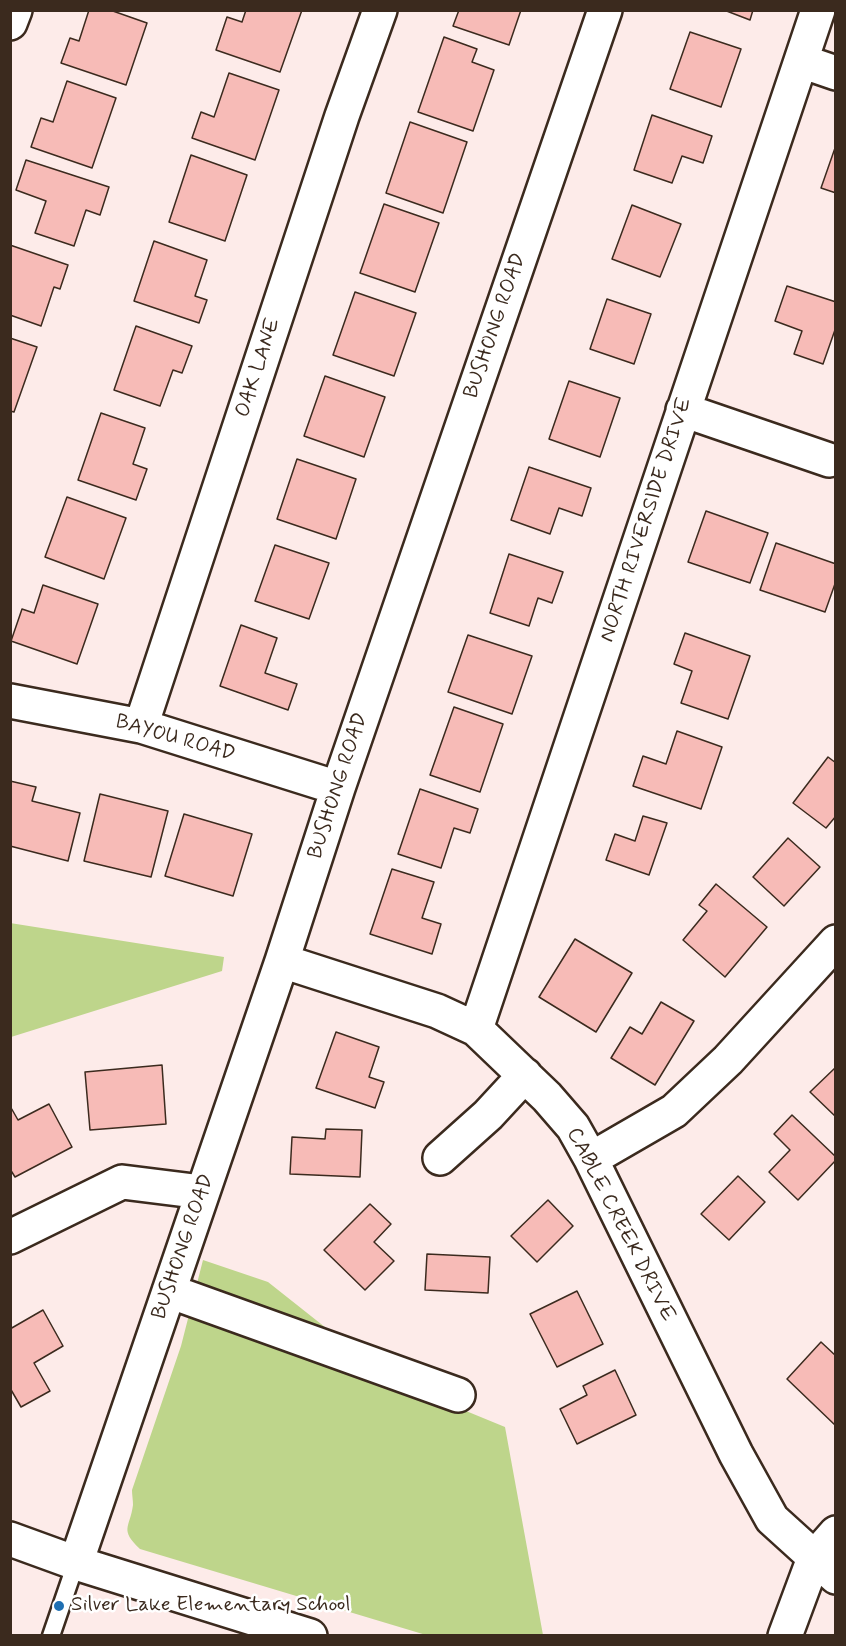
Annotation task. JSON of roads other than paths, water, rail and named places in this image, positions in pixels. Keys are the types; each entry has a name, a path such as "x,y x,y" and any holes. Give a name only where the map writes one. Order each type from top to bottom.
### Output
{"street":[{"path":"10,23 15,10"},
{"name":"OAK LANE","path":"141,726 342,116 380,10"},
{"name":"BUSHONG ROAD","path":"76,1563 282,961 338,788 605,10"},
{"name":"NORTH RIVERSIDE DRIVE","path":"476,1029 818,10"},
{"path":"801,61 836,73"},
{"path":"683,410 829,460"},
{"name":"BAYOU ROAD","path":"10,701 141,726 338,788"},
{"path":"591,1159 674,1111 728,1060 836,942"},
{"name":"CABLE CREEK DRIVE","path":"282,961 436,1011 476,1029 525,1074 573,1127 591,1159 736,1454 772,1519 825,1567"},
{"path":"440,1158 488,1115 525,1074"},
{"path":"10,1237 122,1182 202,1192"},
{"path":"169,1290 458,1395"},
{"path":"785,1635 825,1567 836,1533"},
{"path":"10,1539 76,1563 310,1635"}],"lane":[{"path":"51,1635 76,1563"}],"place":[{"name":"Silver Lake Elementary School","path":"59,1606"}]}
